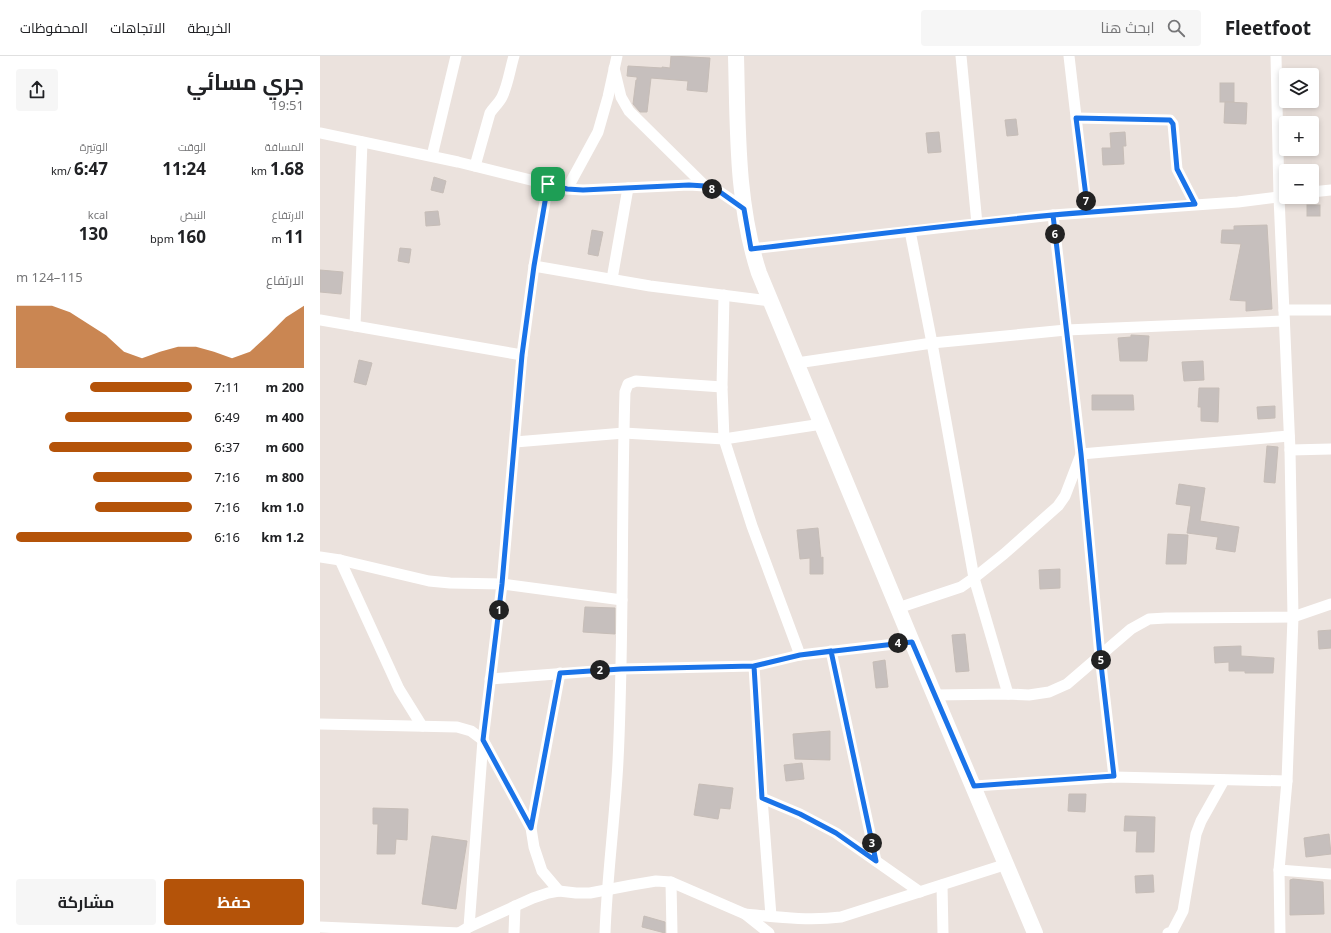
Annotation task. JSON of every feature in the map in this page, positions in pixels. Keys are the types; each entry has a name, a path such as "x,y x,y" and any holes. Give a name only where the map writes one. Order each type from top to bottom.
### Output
{"street":[{"path":"432,156 456,56"},
{"path":"475,166 490,113 501,100 505,91 514,56"},
{"path":"567,189 598,132 608,97 616,56"},
{"path":"736,56 741,182 751,249 770,301 797,362 934,695 974,786 1035,933"},
{"path":"961,56 977,224"},
{"path":"1069,56 1088,212"},
{"path":"1276,56 1281,164"},
{"path":"614,68 622,97 629,111 705,186"},
{"path":"1076,118 1170,120 1173,124 1177,169 1195,204"},
{"path":"320,133 432,156 567,189 583,190 689,185 705,186 720,192 744,209"},
{"path":"355,326 362,142"},
{"path":"463,931 483,740 502,584 522,355 534,266 548,184"},
{"path":"612,279 628,188"},
{"path":"1319,191 1331,190"},
{"path":"751,249 1053,215 1238,202 1279,197"},
{"path":"1280,933 1279,870 1287,781 1293,617 1290,450 1284,322 1282,204"},
{"path":"1053,215 1081,454 1100,656 1114,776"},
{"path":"910,231 932,343 974,578 1008,694"},
{"path":"534,266 650,286 770,301"},
{"path":"724,295 722,387 724,439 752,526 800,655"},
{"path":"1284,310 1331,310"},
{"path":"320,320 522,355"},
{"path":"797,362 932,343 1066,330 1284,322"},
{"path":"605,933 607,890 618,763 621,669 625,392 628,384 636,381 722,387"},
{"path":"515,442 624,433 724,439 822,424"},
{"path":"1081,454 1289,436"},
{"path":"1290,450 1331,449"},
{"path":"898,608 961,587 1004,554 1058,506 1065,496 1081,454"},
{"path":"320,557 340,560 429,581 502,584 622,600"},
{"path":"340,560 391,674 422,726"},
{"path":"934,695 1028,695 1049,692 1067,684 1131,629 1149,619 1293,617 1331,604"},
{"path":"490,679 621,669 754,666 800,655 912,642"},
{"path":"831,651 876,861"},
{"path":"754,666 771,916"},
{"path":"558,891 542,871 534,847 531,828 560,673"},
{"path":"320,724 457,727 471,731 483,740 531,828"},
{"path":"974,786 1114,776 1287,781"},
{"path":"1168,933 1172,932 1183,911 1196,834 1201,820 1224,780"},
{"path":"762,798 800,814 830,830 920,892"},
{"path":"745,914 803,919 841,917 1006,864"},
{"path":"1279,870 1331,874"},
{"path":"320,927 463,931 533,898 558,891 590,893 632,884 656,881 671,882 745,914 769,933"},
{"path":"671,882 672,933"},
{"path":"942,885 943,933"},
{"path":"514,933 515,906"}],"building":[{"path":"671,56 710,58 707,92 687,90 688,81 651,78 647,112 640,112 633,104 637,77 627,76 628,66 670,68"},
{"path":"1220,83 1234,83 1234,102 1220,102"},
{"path":"1225,102 1247,103 1246,124 1224,123"},
{"path":"1016,119 1018,135 1007,136 1005,120"},
{"path":"939,132 941,152 928,153 926,133"},
{"path":"1125,132 1126,146 1123,146 1124,164 1103,165 1102,148 1111,148 1110,133"},
{"path":"434,177 446,181 443,193 431,190"},
{"path":"1307,205 1320,205 1320,216 1307,216"},
{"path":"438,211 440,225 426,226 425,212"},
{"path":"1267,225 1272,309 1246,311 1246,301 1230,300 1241,244 1221,243 1222,230 1234,230 1234,226"},
{"path":"592,230 603,232 598,256 588,254"},
{"path":"400,248 411,249 409,263 398,261"},
{"path":"320,270 343,272 341,294 320,292"},
{"path":"1131,335 1149,336 1147,361 1120,361 1118,338 1131,337"},
{"path":"359,360 372,363 366,385 354,382"},
{"path":"1203,361 1204,380 1184,381 1182,362"},
{"path":"1199,388 1219,388 1218,422 1201,421 1201,407 1198,407"},
{"path":"1092,395 1133,395 1134,410 1092,410"},
{"path":"1275,406 1275,418 1258,419 1257,407"},
{"path":"1267,446 1278,447 1275,483 1264,482"},
{"path":"1179,484 1205,488 1200,521 1239,527 1235,552 1216,549 1218,537 1187,533 1191,506 1176,504"},
{"path":"818,528 821,558 823,557 823,574 810,574 810,558 800,559 797,530"},
{"path":"1168,534 1188,535 1186,564 1166,564"},
{"path":"1060,569 1060,588 1040,589 1039,570"},
{"path":"585,607 615,608 615,634 583,632"},
{"path":"1331,630 1331,648 1319,649 1318,631"},
{"path":"965,634 969,671 956,672 952,635"},
{"path":"1241,646 1241,656 1274,658 1273,673 1245,673 1245,671 1229,671 1229,662 1215,663 1214,647"},
{"path":"885,660 888,687 876,688 873,662"},
{"path":"830,731 830,760 795,759 793,734"},
{"path":"802,763 804,779 786,781 784,765"},
{"path":"699,784 733,788 730,809 720,808 718,819 694,815"},
{"path":"1069,794 1086,794 1085,812 1068,811"},
{"path":"373,808 408,809 407,840 396,839 395,854 377,854 378,824 373,824"},
{"path":"1125,816 1155,817 1154,852 1136,852 1137,831 1124,831"},
{"path":"1329,834 1331,854 1306,857 1304,838"},
{"path":"432,836 467,841 456,909 422,904"},
{"path":"1153,875 1154,892 1136,893 1135,876"},
{"path":"1290,880 1323,882 1324,914 1290,915"},
{"path":"644,916 665,922 665,933 642,927"}],"route":[{"path":"548,184 534,266 522,355 502,584 483,740 531,828 560,673 621,669 754,666 800,655 831,651 876,861 836,833 818,823 762,798 754,666 800,655 871,646 912,642 974,786 1114,776 1100,656 1081,454 1053,215 1195,204 1177,169 1173,124 1170,120 1076,118 1088,212 1053,215 751,249 744,209 720,192 705,186 689,185 583,190 567,189 548,184"}]}
